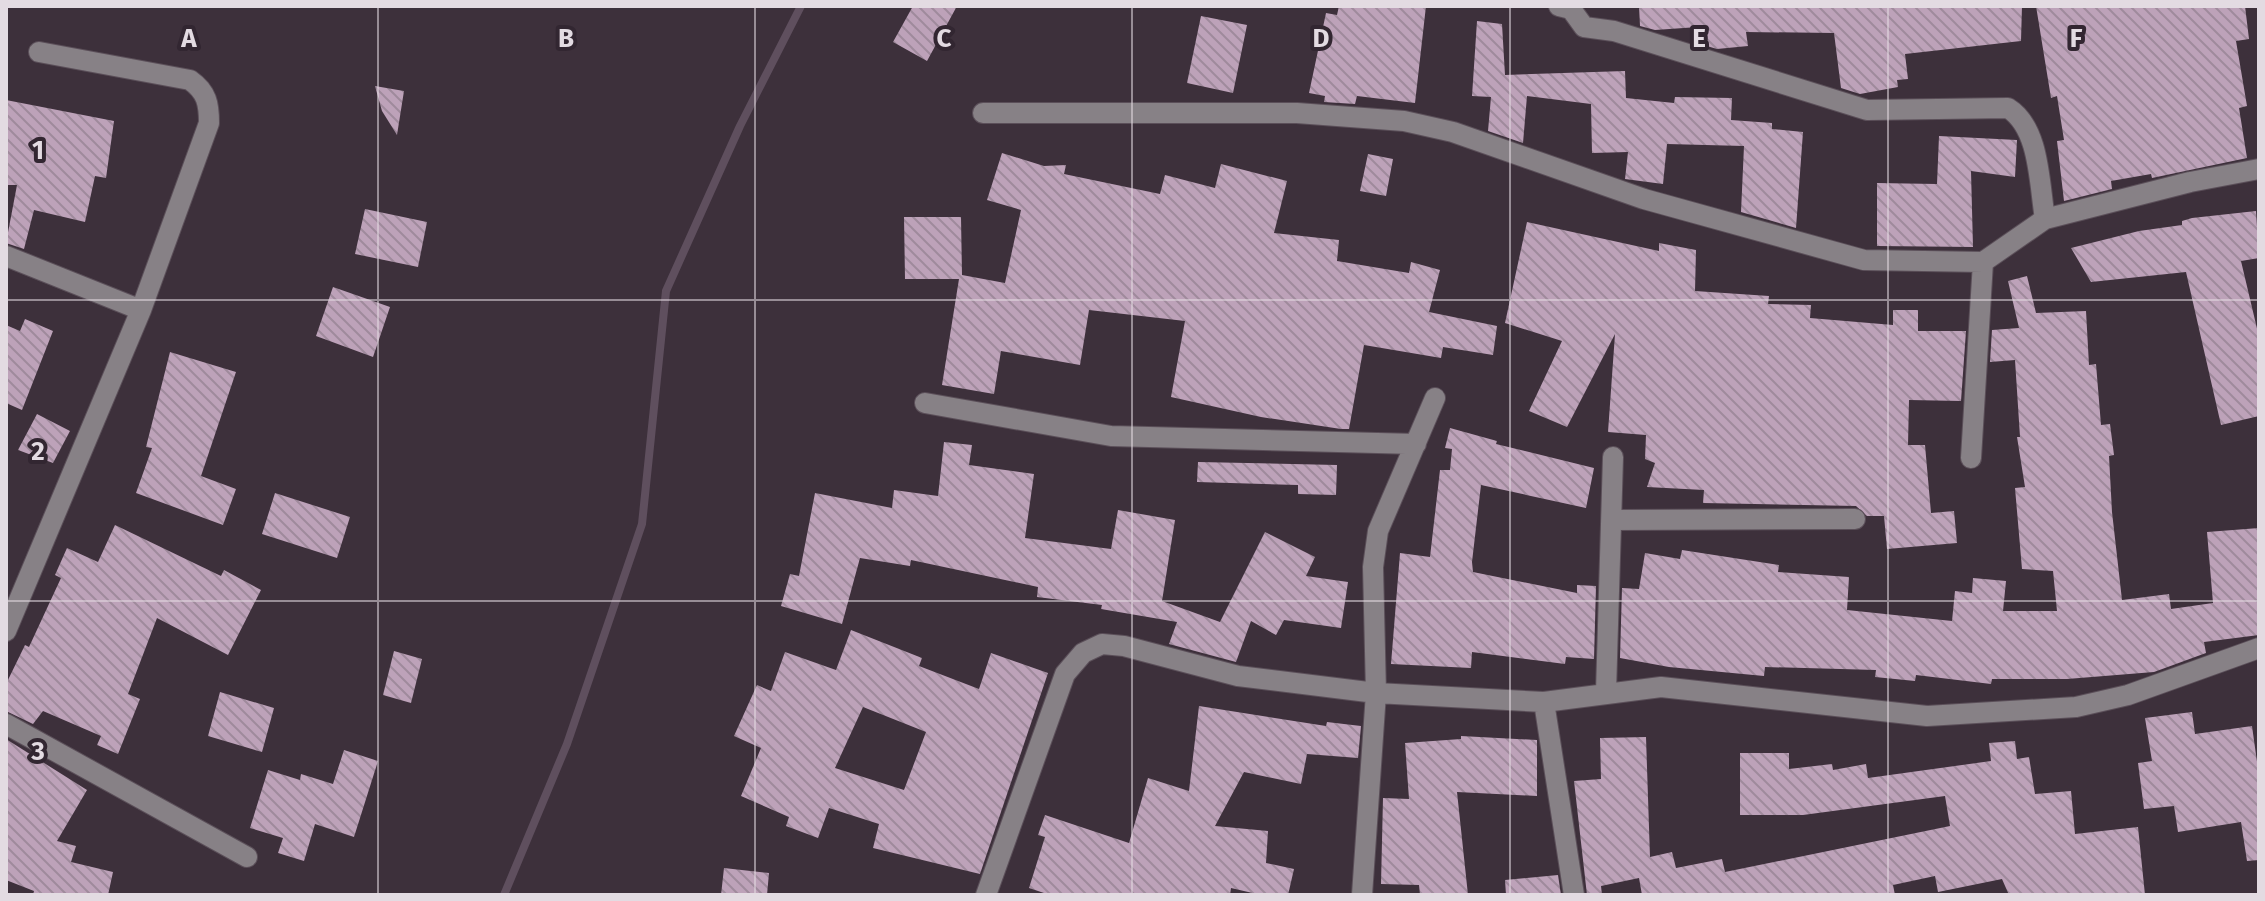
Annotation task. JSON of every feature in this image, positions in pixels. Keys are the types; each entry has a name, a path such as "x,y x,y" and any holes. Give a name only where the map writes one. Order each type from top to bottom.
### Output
{"street":[{"path":"1559,6 1571,9 1584,27 1614,31 1867,110 2008,108 2022,116 2030,134 2045,219"},
{"path":"6,631 141,310 209,123 209,105 199,87 190,80 39,52"},
{"path":"983,113 1297,113 1404,121 1453,132 1644,199 1864,260 1983,262 2045,219 2190,182 2259,169"},
{"path":"6,256 141,310"},
{"path":"1971,458 1983,262"},
{"path":"1362,895 1376,693 1373,567 1378,531 1435,398"},
{"path":"925,403 1111,436 1416,444"},
{"path":"1606,692 1613,457"},
{"path":"1612,520 1855,519"},
{"path":"986,895 1065,674 1083,653 1102,644 1124,646 1238,676 1376,693 1544,702 1661,687 1927,716 2076,707 2128,695 2259,648"},
{"path":"1544,702 1574,895"},
{"path":"6,724 247,857"}],"building":[{"path":"913,6 957,6 927,61 893,42"},
{"path":"1339,6 1426,6 1415,103 1357,96 1355,104 1324,102 1325,96 1309,93 1326,13 1337,15"},
{"path":"1639,6 2022,6 2021,41 1905,54 1908,79 1897,80 1898,87 1860,94 1841,88 1834,33 1746,32 1748,46 1717,49 1700,44 1698,27 1655,30 1640,26"},
{"path":"2036,6 2245,6 2249,39 2236,41 2247,106 2239,108 2247,158 2152,178 2151,174 2111,181 2112,189 2064,201 2057,141 2064,140 2057,96 2051,98"},
{"path":"1201,16 1247,25 1233,93 1187,83"},
{"path":"1477,21 1502,24 1505,75 1625,71 1626,98 1674,103 1675,97 1732,98 1731,120 1772,123 1772,129 1803,132 1796,228 1741,212 1744,146 1667,144 1663,184 1625,179 1628,152 1592,153 1591,104 1527,96 1523,143 1488,131 1491,97 1472,96"},
{"path":"375,86 404,91 397,135 382,111"},
{"path":"6,100 114,121 106,178 95,176 85,222 34,210 24,249 6,243 17,185 6,185"},
{"path":"1939,136 2017,140 2015,177 1971,171 1973,247 1877,246 1877,183 1937,184"},
{"path":"1002,153 1044,166 1066,165 1064,174 1160,194 1165,175 1215,188 1221,164 1287,181 1274,233 1339,240 1337,261 1409,273 1411,262 1440,270 1429,312 1497,326 1493,355 1443,347 1441,358 1364,345 1349,429 1341,429 1261,417 1171,397 1185,321 1089,310 1080,365 1001,351 994,394 942,385 959,279 905,279 904,217 961,217 962,275 1005,283 1021,210 987,200"},
{"path":"1368,154 1393,159 1386,196 1360,191"},
{"path":"365,209 427,222 418,267 355,254"},
{"path":"2256,211 2259,258 2241,261 2259,337 2259,416 2221,425 2186,272 2091,282 2071,248 2139,231 2182,225 2182,221 2192,218"},
{"path":"1527,222 1659,251 1659,243 1696,250 1695,291 1769,296 1768,304 1811,305 1810,318 1893,325 1893,310 1918,310 1918,331 1966,331 1961,401 1909,400 1908,445 1925,445 1931,513 1954,511 1957,543 1887,549 1884,516 1867,516 1856,506 1703,503 1704,490 1647,487 1655,463 1645,459 1646,435 1608,432 1615,334 1567,427 1529,411 1562,341 1505,323"},
{"path":"2027,276 2036,313 2086,311 2089,365 2096,364 2101,425 2110,424 2114,455 2109,456 2112,512 2122,600 2169,594 2171,609 2213,603 2207,532 2259,528 2259,635 2204,642 2206,653 2154,672 2067,679 1992,679 1991,684 1916,675 1915,681 1875,677 1876,670 1765,667 1764,676 1669,667 1620,658 1622,588 1639,589 1645,553 1680,559 1682,550 1779,565 1778,572 1849,577 1847,610 1952,621 1955,591 1972,593 1973,578 2006,581 2003,611 2057,611 2053,571 2022,569 2015,488 2025,487 2017,437 2020,437 2015,360 1990,362 1992,330 2019,328 2008,281"},
{"path":"333,287 390,307 373,357 316,336"},
{"path":"25,319 53,331 22,410 6,403 6,325 20,331"},
{"path":"170,352 236,372 201,476 236,489 223,525 136,493 152,448 146,447"},
{"path":"37,414 70,431 53,463 18,450"},
{"path":"1450,428 1497,441 1496,444 1594,468 1586,508 1481,485 1472,562 1473,572 1577,593 1577,585 1596,586 1594,659 1566,657 1565,664 1472,652 1471,668 1391,664 1400,553 1430,557 1440,470 1450,470 1452,449 1445,448"},
{"path":"944,442 972,445 969,465 1034,474 1025,538 1111,549 1118,510 1175,520 1162,601 1220,622 1265,532 1315,557 1306,576 1348,582 1341,628 1284,620 1276,635 1251,621 1236,662 1169,644 1177,622 1101,609 1102,605 1037,597 1038,587 911,560 910,566 860,558 842,624 781,606 790,574 799,576 815,493 892,508 894,490 938,496"},
{"path":"1198,462 1337,465 1336,495 1298,494 1298,485 1197,482"},
{"path":"275,493 350,517 337,558 262,534"},
{"path":"115,525 221,576 224,570 261,590 228,655 157,618 128,694 140,699 118,754 97,745 101,736 43,711 33,724 6,711 6,684 25,645 29,647 61,578 55,575 67,548 98,562"},
{"path":"851,630 922,658 919,666 979,689 991,653 1048,673 980,874 873,848 879,824 829,808 818,838 786,826 789,817 741,796 761,748 734,736 757,685 771,691 785,652 836,670","holes":["863,707 926,732 904,790 835,768"]},
{"path":"394,651 422,659 411,703 383,695"},
{"path":"220,692 274,708 262,752 208,736"},
{"path":"1199,706 1326,726 1327,722 1361,726 1358,758 1307,754 1301,784 1244,772 1215,826 1268,831 1266,863 1294,869 1288,895 1261,895 1231,888 1230,895 1050,895 1029,888 1045,837 1038,835 1045,815 1129,843 1148,778 1189,791"},
{"path":"2192,712 2195,734 2252,726 2259,776 2259,860 2247,861 2241,822 2178,832 2174,806 2144,809 2138,763 2152,761 2145,718"},
{"path":"1461,736 1537,740 1537,796 1457,792 1468,895 1420,895 1419,885 1381,884 1383,798 1409,799 1405,743 1461,739"},
{"path":"1646,737 1650,857 1672,852 1676,868 1722,859 1725,872 1950,826 1945,796 1803,815 1740,815 1740,753 1789,753 1789,769 1832,764 1833,770 1866,764 1868,778 1991,761 1989,743 2015,741 2017,759 2029,757 2035,794 2071,791 2075,834 2138,827 2145,895 2009,895 2002,879 1938,892 1935,876 1893,885 1895,895 1642,895 1639,878 1601,886 1602,895 1587,895 1574,781 1601,779 1600,738"},
{"path":"6,739 87,790 57,841 76,846 71,862 113,872 108,895 33,895 34,891 6,880"},
{"path":"344,750 378,761 354,837 315,824 304,861 278,853 283,838 250,828 268,770 300,780 301,774 333,784"},
{"path":"724,868 769,873 767,895 721,895"},
{"path":"1558,875 1561,895 1506,895 1505,880"}],"waterway":[{"path":"504,895 567,744 642,524 666,291 740,126 801,6"}]}
